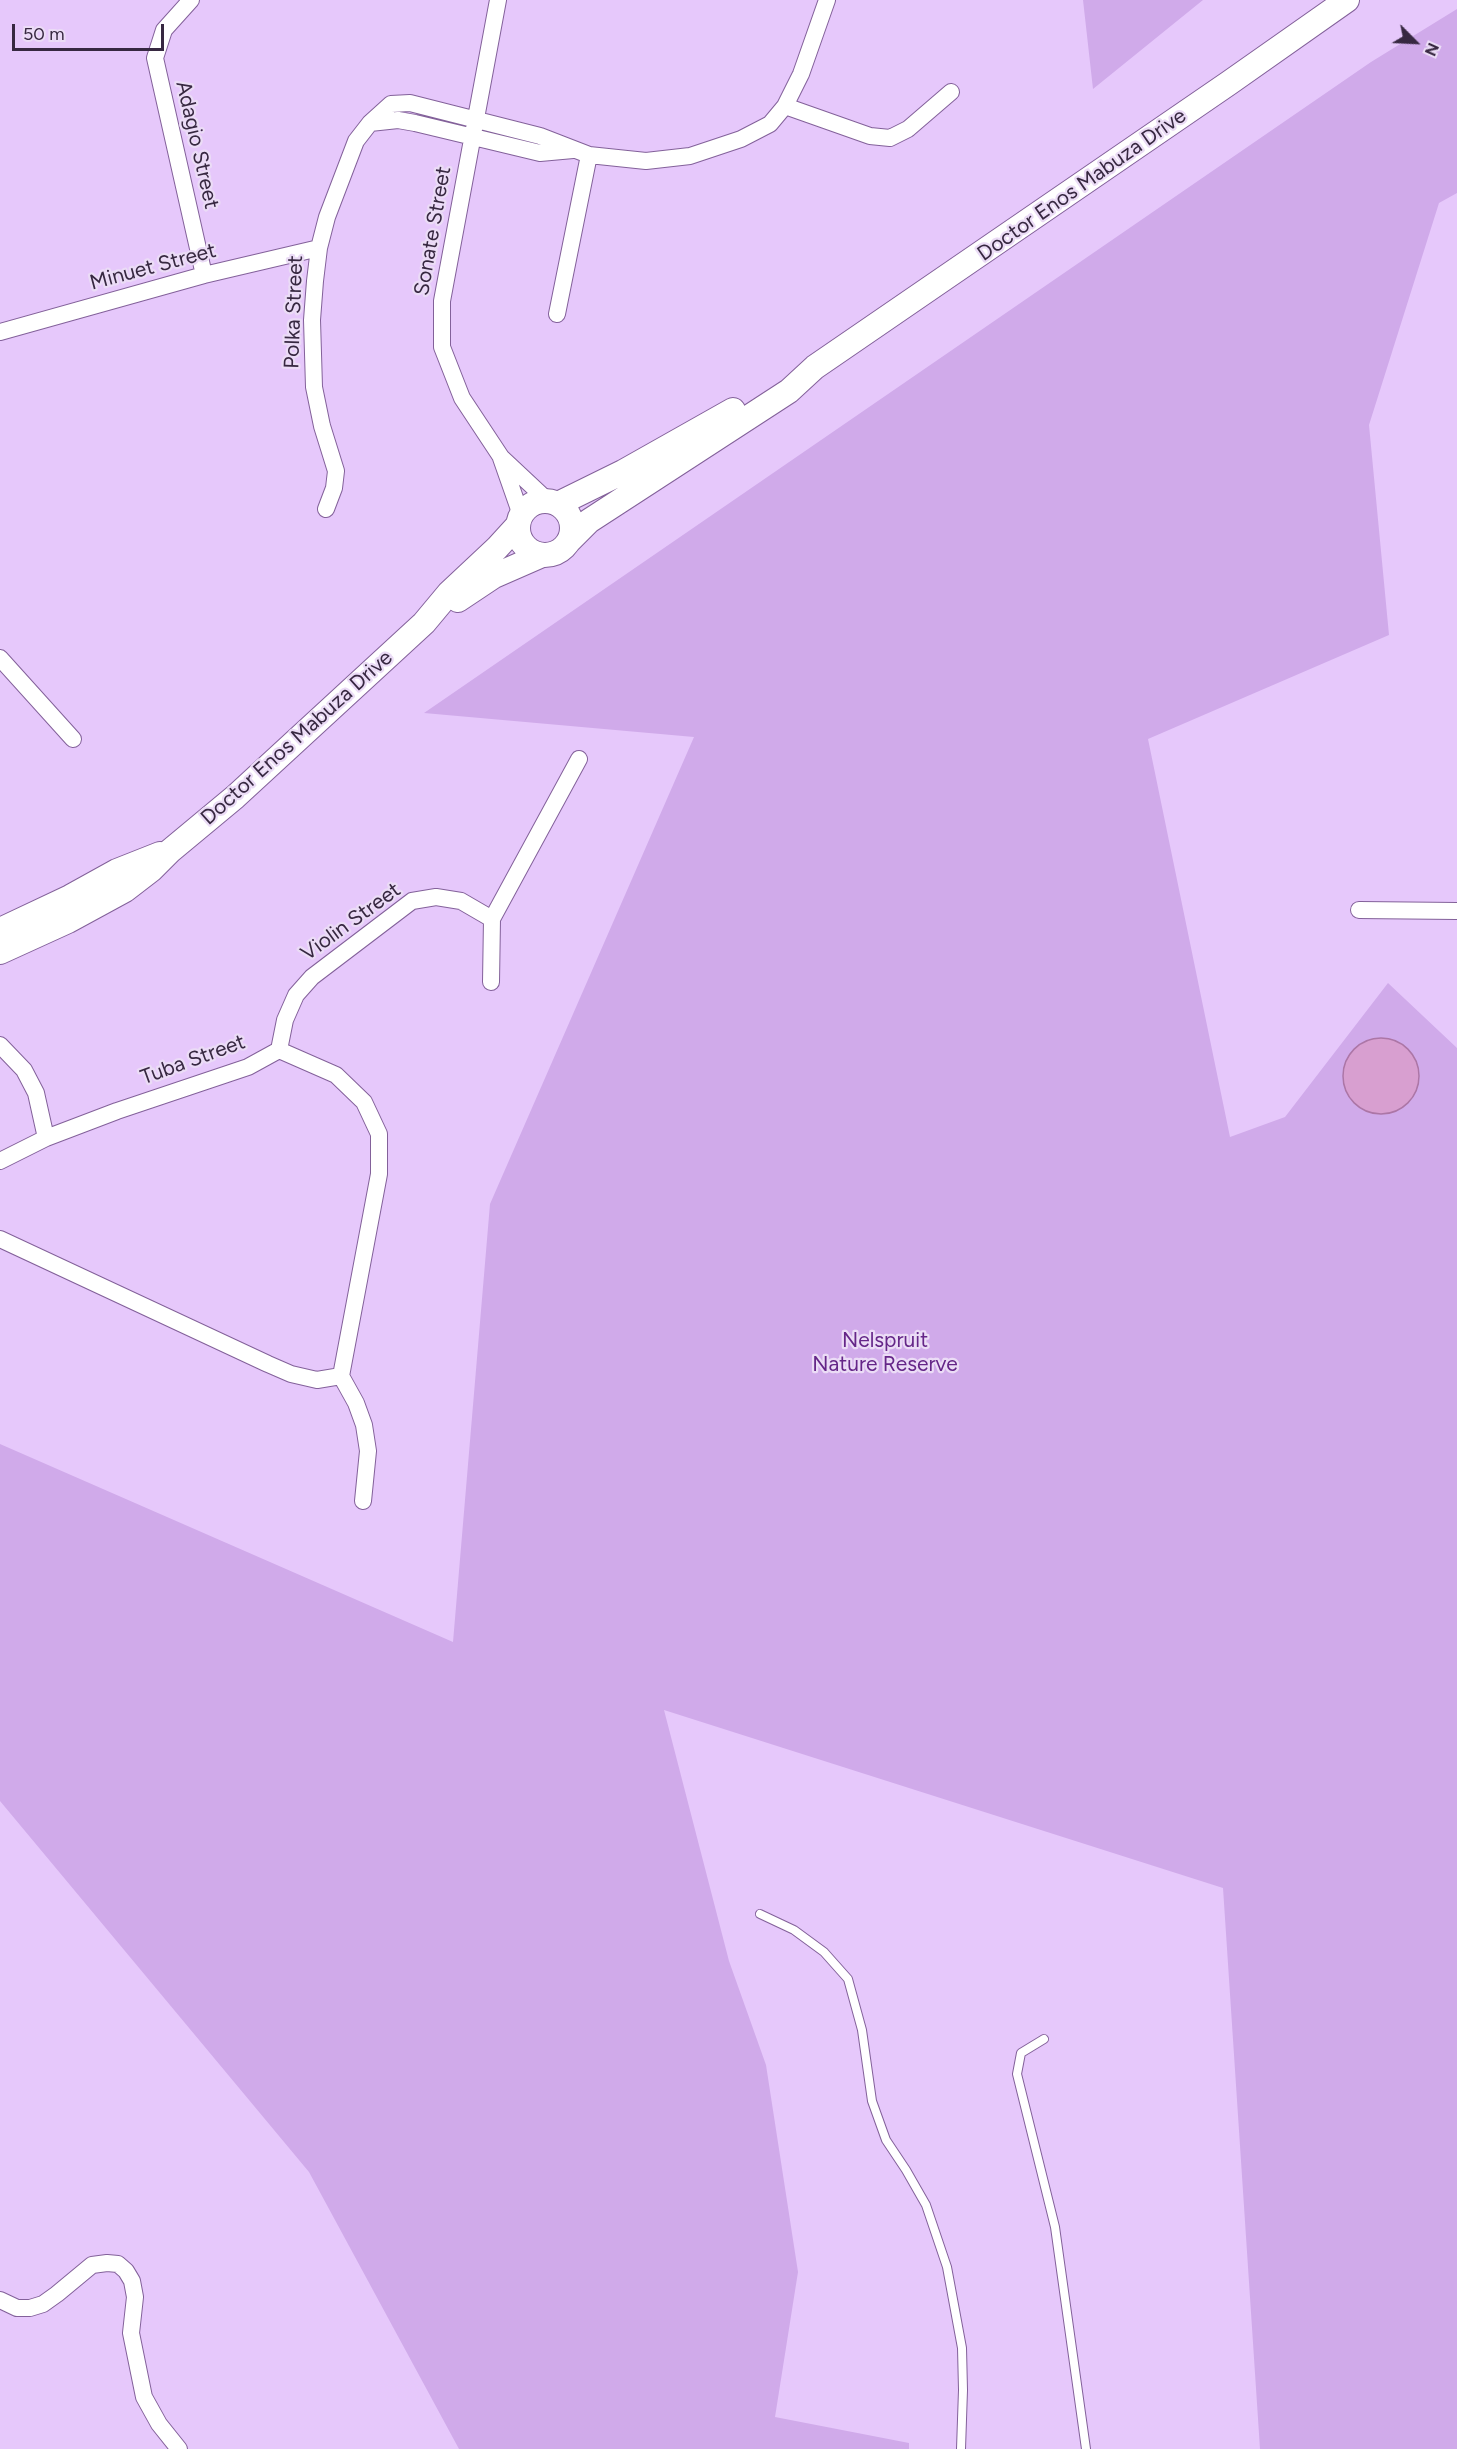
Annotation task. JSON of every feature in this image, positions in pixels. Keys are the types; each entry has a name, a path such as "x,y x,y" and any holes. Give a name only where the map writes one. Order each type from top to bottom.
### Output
{"main road":[{"name":"Doctor Enos Mabuza Drive","path":"569,541 589,521 789,391 815,367 1220,90 1347,0"},
{"name":"Doctor Enos Mabuza Drive","path":"553,502 623,472 783,382 815,367"},
{"path":"538,502 553,502 566,511 571,520 572,530 569,541 562,549 552,554 542,555 532,551 519,535 520,520 528,506 538,502"},
{"name":"Doctor Enos Mabuza Drive","path":"0,952 68,921 125,890 151,870 170,851 235,797 423,622 448,593 497,549 520,520"},
{"name":"Doctor Enos Mabuza Drive","path":"423,622 494,576 542,555"},
{"name":"Doctor Enos Mabuza Drive","path":"0,930 70,897 127,866 147,857 170,851"}],"street":[{"name":"Adagio Street","path":"191,0 164,30 155,58 204,275"},
{"name":"Sonate Street","path":"498,0 442,301 442,347 462,398 501,457 553,502"},
{"path":"827,0 801,74 786,106 870,136 890,138 908,129 951,92"},
{"name":"Polka Street","path":"326,509 334,488 336,471 322,426 314,387 312,320 319,248 327,217 356,141 370,123 391,104 399,102 426,106 473,128 540,136 582,153 646,161 690,156 741,139 770,124 786,106"},
{"path":"557,314 582,153"},
{"name":"Minuet Street","path":"0,332 204,275 319,248"},
{"name":"Sonate Street","path":"501,457 520,520"},
{"path":"0,658 73,740"},
{"path":"491,982 492,919 579,759"},
{"name":"Violin Street","path":"279,1050 285,1020 296,995 312,977 412,901 436,897 461,901 492,919"},
{"path":"1359,910 1457,911"},
{"path":"0,1045 24,1070 36,1093 46,1138"},
{"name":"Tuba Street","path":"0,1161 46,1138 117,1111 248,1067 279,1050 336,1075 364,1102 379,1134 379,1174 340,1376"},
{"path":"0,1239 291,1374 317,1380 340,1376 356,1403 364,1425 368,1450 363,1501"},
{"path":"0,2300 17,2308 30,2308 43,2304 92,2265 118,2264 132,2281 135,2297 131,2333 144,2397 159,2424 179,2449"}],"lane":[{"path":"760,1914 794,1930 824,1952 848,1979 862,2030 872,2101 886,2140 926,2205 947,2267 962,2348 961,2449"},
{"path":"1044,2039 1021,2053 1017,2074 1055,2228 1086,2449"}],"green space":[{"path":"1083,0 1203,0 1093,89"},
{"name":"Nelspruit Nature Reserve","path":"1457,9 1457,193 1439,203 1369,425 1389,635 1148,739 1230,1137 1285,1117 1388,983 1457,1048 1457,2449 1260,2449 1223,1888 664,1710 729,1961 766,2065 798,2272 775,2417 909,2443 909,2449 459,2449 309,2172 0,1801 0,1444 453,1642 490,1204 694,737 424,713 1371,62"}],"building":[{"path":"1389,1038 1402,1044 1413,1055 1419,1068 1417,1091 1402,1108 1389,1114 1373,1114 1360,1108 1345,1091 1343,1068 1349,1055 1366,1040"}]}
